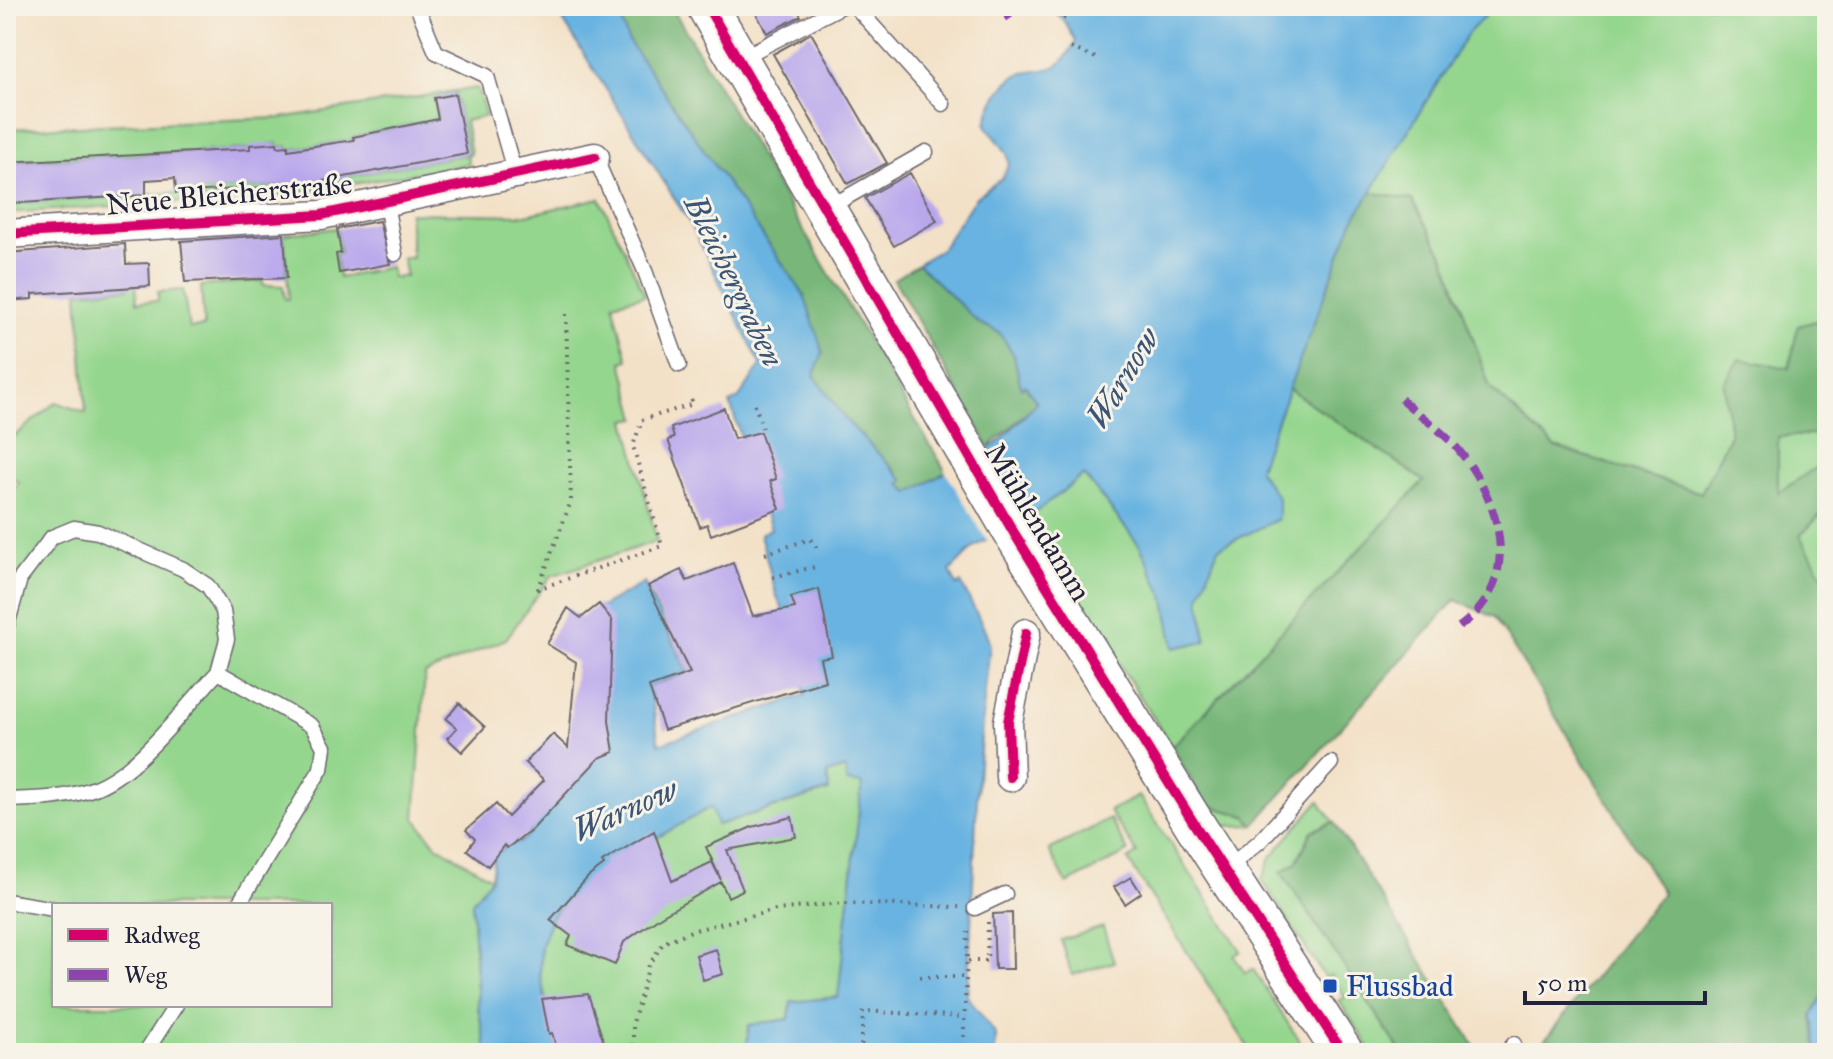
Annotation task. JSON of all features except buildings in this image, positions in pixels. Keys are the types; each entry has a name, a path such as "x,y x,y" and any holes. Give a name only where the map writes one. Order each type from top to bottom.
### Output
{"main road":[{"name":"Mühlendamm","path":"707,6 1014,533 1046,621 1224,871 1343,1053"}],"street":[{"name":"Neue Bleicherstraße","path":"6,234 321,215 595,157"},
{"path":"1010,777 1008,722 1046,621"}],"lane":[{"path":"417,6 436,52 487,76 515,174"},
{"path":"738,59 842,6"},
{"path":"855,6 943,104"},
{"path":"826,209 926,152"},
{"path":"595,157 645,271 679,365"},
{"path":"386,203 395,254"},
{"path":"6,629 20,579 52,537 74,528 98,532 183,569 208,586 223,611 227,639 218,672 127,770 93,789 51,798 6,800"},
{"path":"218,672 312,726 324,747 321,769 239,903"},
{"path":"1224,871 1260,841 1331,763"},
{"path":"982,905 1005,894"},
{"path":"6,901 52,909"},
{"path":"145,1053 175,1007"}],"path":[{"path":"1063,19 1079,6"},
{"path":"1071,48 1096,58"},
{"path":"566,314 571,501 538,589 662,546 633,446 642,420 693,404 690,396"},
{"path":"755,404 762,428"},
{"path":"765,554 810,539 820,552"},
{"path":"773,577 819,566"},
{"path":"633,1053 633,1023 649,965 663,943 691,931 776,910 842,903 982,905 987,961 968,961"},
{"path":"963,1053 968,932"},
{"path":"920,977 968,977"},
{"path":"861,1053 863,1011 965,1017"}],"green space":[{"path":"616,6 671,6 946,472 909,493 900,483 903,479 845,419 814,375 804,295 628,40"},
{"path":"1495,6 1827,6 1827,318 1798,326 1790,368 1724,384 1730,435 1702,493 1555,447 1490,388 1445,258 1412,200 1369,192 1468,33"},
{"path":"477,88 486,116 465,121 471,154 467,155 469,164 290,195 6,213 6,204 308,184 467,154 455,94 434,98 438,119 353,137 354,140 288,150 288,146 278,147 277,143 250,149 18,161 17,164 6,165 6,129 280,118"},
{"path":"1369,192 1412,200 1445,258 1490,388 1555,447 1701,493 1730,435 1724,384 1739,359 1789,368 1798,326 1827,318 1827,434 1778,437 1778,493 1827,460 1827,508 1800,536 1827,583 1827,785 1821,820 1827,832 1827,987 1812,1016 1817,1053 1534,1053 1663,893 1495,617 1455,600 1254,825 1246,816 1206,805 1172,747 1424,481 1288,388 1352,223"},
{"path":"600,198 645,295 613,303 628,360 622,362 637,418 626,420 657,541 551,576 506,639 425,674 415,818 436,845 491,878 472,902 478,1007 487,1053 6,1053 6,499 19,482 6,476 6,443 56,402 86,413 78,292 128,288 128,283 136,282 137,302 158,301 158,292 183,290 189,328 204,327 201,286 263,280 263,285 283,286 285,299 289,299 284,234 337,228 341,253 336,254 339,278 390,267 392,278 406,276 402,258 412,258 409,213 526,215"},
{"path":"918,264 979,323 999,332 1014,355 1021,387 1025,385 1037,403 989,447 894,279"},
{"path":"1288,388 1424,481 1172,747 1027,518 1084,475 1140,546 1165,599 1174,648 1206,641 1200,597 1218,548 1278,519 1278,497 1257,471"},
{"path":"1827,434 1827,460 1778,494 1778,436"},
{"path":"1827,508 1827,583 1799,536"},
{"path":"846,768 862,784 838,997 791,1002 789,1019 750,1025 746,1053 558,1053 540,975 541,945 553,914 634,851 711,807 718,825 829,791 827,774"},
{"path":"1139,796 1241,951 1234,956 1245,973 1253,969 1307,1053 1252,1053 1128,860 1137,853 1109,811"},
{"path":"1319,801 1334,822 1312,831 1296,863 1281,872 1402,1053 1373,1053 1339,1001 1345,997 1331,975 1325,978 1262,880 1271,857"},
{"path":"1206,805 1246,816 1254,825 1224,826"},
{"path":"1110,819 1128,852 1067,884 1049,850"},
{"path":"1334,822 1479,1053 1402,1053 1281,872 1296,863 1312,831"},
{"path":"1103,927 1114,962 1072,975 1061,940"}],"water":[{"path":"554,6 616,6 628,40 804,295 823,352 814,375 845,419 904,480 900,483 909,493 998,443 1037,403 1025,385 1021,388 1014,355 999,332 979,323 918,264 942,248 976,197 1002,178 1009,163 1007,153 986,125 1002,88 1020,74 1057,65 1076,41 1063,19 1048,6 1495,6 1468,33 1352,223 1258,470 1278,497 1278,519 1218,548 1200,597 1206,641 1174,648 1165,599 1140,546 1084,475 1033,514 974,547 950,571 957,586 961,583 990,646 978,777 967,996 996,1035 995,1053 746,1053 749,1025 789,1019 791,1002 838,997 862,784 847,782 845,768 827,774 829,790 717,825 711,807 634,851 553,914 541,945 540,975 558,1053 487,1053 478,1007 472,902 491,878 494,856 515,838 519,843 529,834 593,731 594,611 644,583 688,672 650,687 659,744 805,695 791,628 776,594 760,534 771,529 730,403 739,398 761,365 691,225"},
{"path":"1827,987 1827,1053 1817,1053 1812,1016"}],"pier":[{"path":"986,445 1031,519 989,544 944,469"}],"marked path":[{"path":"1001,6 1011,20"},
{"path":"1401,399 1457,448 1485,492 1494,516 1499,540 1499,564 1493,587 1480,608 1459,627"}],"cycle path":[{"path":"707,6 1014,533 1198,830 1343,1053"},
{"path":"6,234 321,215 595,157"},
{"path":"1010,777 1008,722 1026,633"}],"place":[{"name":"Flussbad","path":"1330,986"}],"water label":[{"name":"Bleichergraben","path":"734,281"},
{"name":"Warnow","path":"1123,378"},
{"name":"Warnow","path":"625,810"}]}
